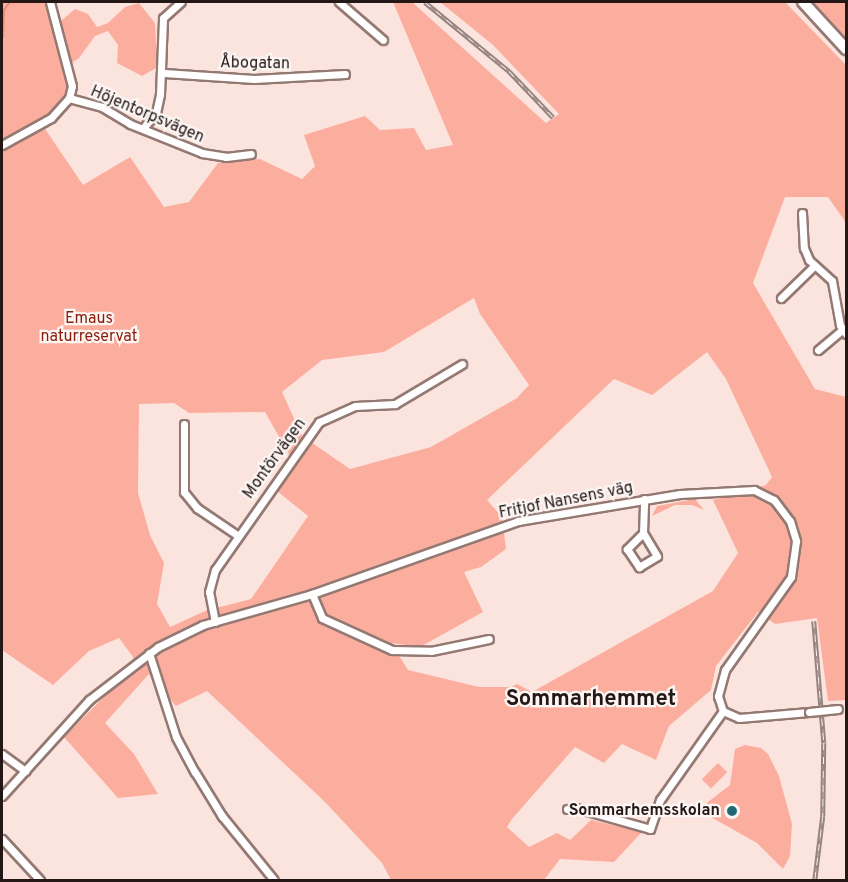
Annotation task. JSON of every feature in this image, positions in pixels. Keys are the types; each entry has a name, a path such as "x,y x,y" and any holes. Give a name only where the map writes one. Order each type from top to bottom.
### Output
{"street":[{"path":"2,145 51,118 69,98 72,86 50,2"},
{"path":"143,128 156,113 164,73 163,18 181,2"},
{"path":"339,2 383,40"},
{"path":"803,2 846,49"},
{"name":"Åbogatan","path":"164,73 254,79 345,74"},
{"name":"Höjentorpsvägen","path":"69,98 102,107 143,128 202,153 226,157 251,154"},
{"path":"802,213 804,248 814,265 832,281 844,332 818,350"},
{"path":"781,298 814,265"},
{"name":"Montörvägen","path":"215,622 209,592 215,570 237,535 326,416 355,406 395,404 462,364"},
{"path":"184,424 184,492 196,508 237,535"},
{"name":"Fritjof Nansens väg","path":"2,796 89,700 149,653 215,622 312,594 518,520 644,499 735,488 754,490 774,500 793,528 796,560 791,577 725,670 718,696 723,711"},
{"path":"643,533 627,549 639,567 657,555 643,533 644,499"},
{"path":"312,594 322,618 392,650 431,651 489,639"},
{"path":"149,653 176,736 195,772 222,816 274,880"},
{"path":"567,809 576,808 650,829 660,800 723,711 745,718 842,709"},
{"path":"2,754 25,771"},
{"path":"2,839 40,880"}],"green space":[{"name":"Emaus naturreservat","path":"2,2 44,2 56,25 75,9 88,14 97,27 108,23 125,7 139,3 155,23 158,67 142,76 117,63 118,45 108,31 95,36 79,58 63,69 69,87 61,104 39,120 83,185 130,157 164,207 189,202 218,163 260,159 302,179 315,166 304,135 365,116 380,130 414,128 426,150 453,145 393,2 412,2 546,123 559,114 493,45 440,2 785,2 846,65 846,223 828,197 785,197 753,283 815,389 846,397 846,700 828,701 817,618 775,624 758,612 716,666 711,690 669,726 656,760 622,744 604,763 575,747 512,819 507,827 529,847 557,833 570,840 591,820 642,832 614,862 560,859 544,880 391,880 382,863 325,802 207,691 176,706 149,674 105,723 134,754 158,794 118,798 64,737 135,666 133,657 119,638 89,651 53,685 2,650 2,150 15,143 17,133 2,141","holes":["474,298 480,314 529,385 517,398 431,447 350,469 302,436 282,392 322,360 384,352","707,352 726,379 772,477 766,485 713,500 738,553 713,591 532,692 517,684 511,687 479,687 408,670 391,643 420,647 483,612 464,572 481,567 506,549 502,517 487,500 614,379 652,395","174,403 189,413 265,412 295,465 277,491 308,516 251,599 205,611 170,627 157,604 164,563 150,535 138,493 139,404"]},
{"path":"811,2 846,2 846,40"},
{"path":"695,499 704,510 692,505 675,505 652,516 657,506"},
{"path":"745,745 761,748 768,754 779,776 792,824 790,856 783,869 757,843 702,812 708,802 730,785 735,749"},
{"path":"718,763 727,772 711,788 702,779"}],"waterway":[{"path":"3,37 4,10 10,2"}],"railway":[{"path":"425,2 509,71 553,117"},
{"path":"814,621 824,743 823,816 815,880"}],"place":[{"name":"Sommarhemsskolan","path":"732,811"}],"district":[{"name":"Sommarhemmet","path":"591,700"}]}
